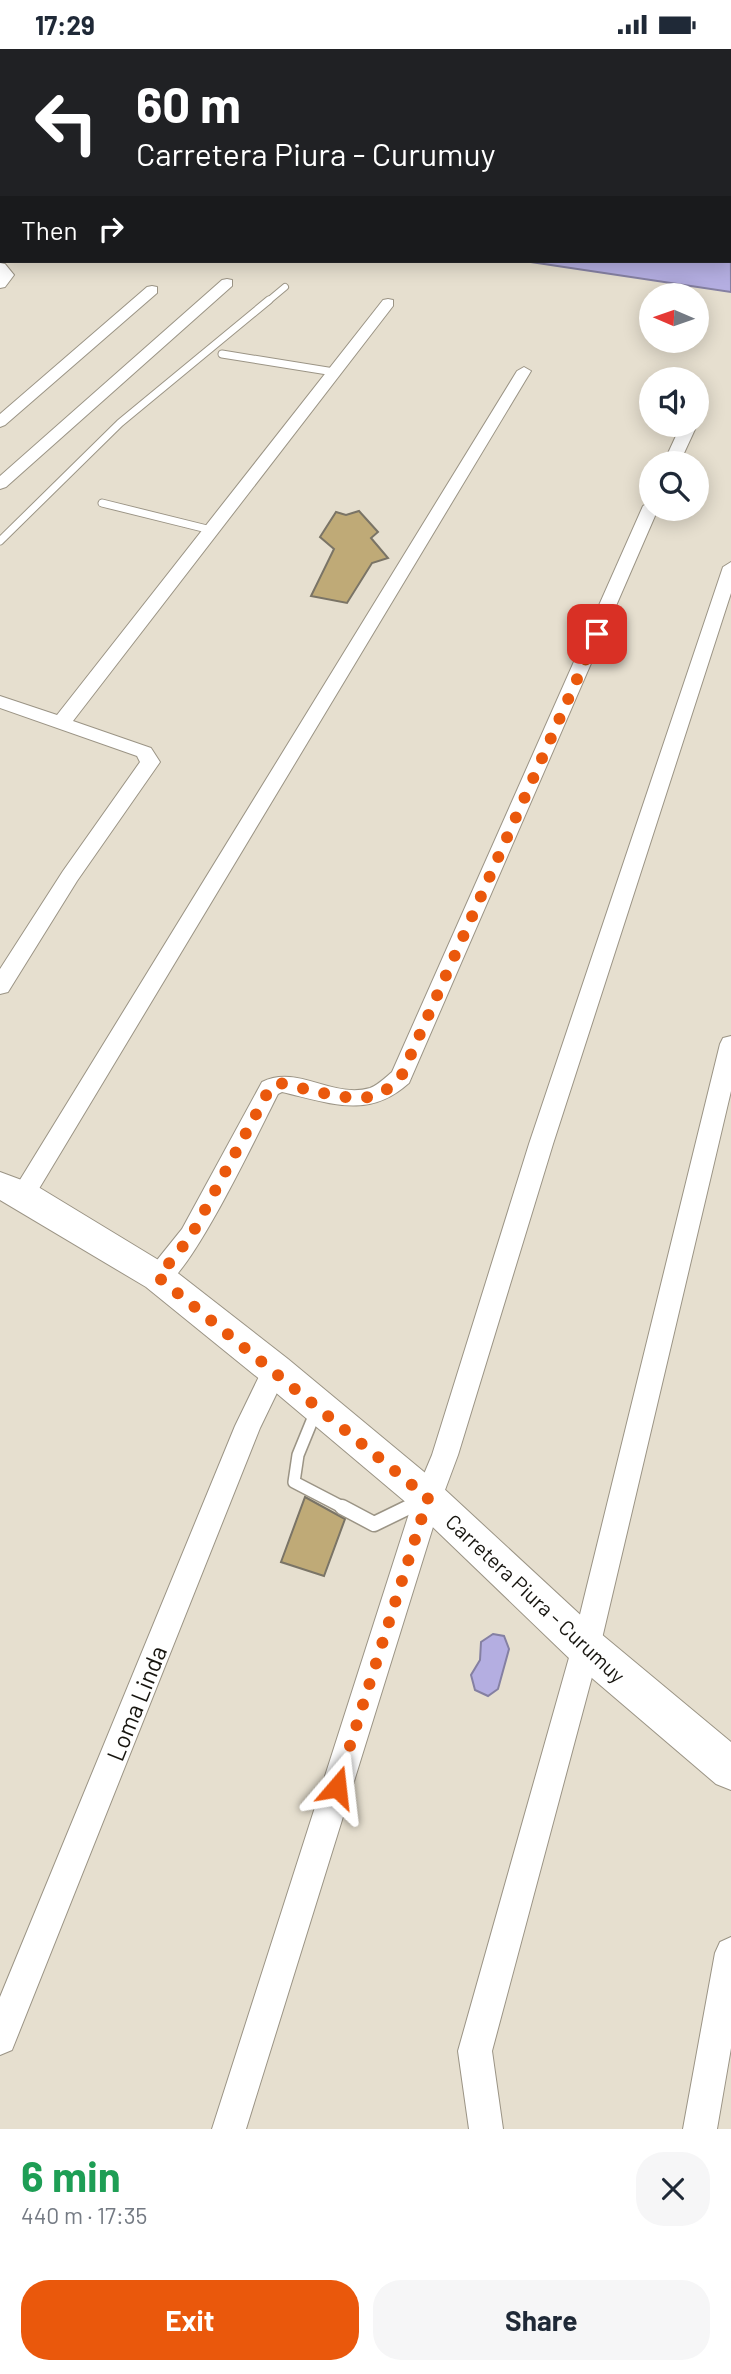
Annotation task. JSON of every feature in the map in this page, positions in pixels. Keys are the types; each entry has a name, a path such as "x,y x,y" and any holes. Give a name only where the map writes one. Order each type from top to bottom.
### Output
{"main road":[{"name":"Carretera Piura - Curumuy","path":"11,1190 158,1277 275,1370 428,1498 586,1647 731,1769"}],"street":[{"path":"0,267 7,275 0,283"},
{"path":"0,484 227,283"},
{"path":"0,422 152,290"},
{"path":"61,723 388,303"},
{"path":"11,1190 524,371"},
{"path":"158,1277 191,1236 270,1088 280,1083 368,1097 381,1093 401,1077 644,521"},
{"path":"229,2129 428,1498 445,1455 541,1144 731,567"},
{"path":"0,702 144,752 149,758 149,766 70,876 0,986"},
{"path":"486,2129 475,2071 475,2051 586,1647 731,1044"},
{"name":"Loma Linda","path":"0,2038 248,1426 275,1370"},
{"path":"700,2129 731,1953"}],"lane":[{"path":"0,541 120,423 285,287"},
{"path":"222,354 334,372"},
{"path":"102,503 211,530"},
{"path":"318,1406 298,1455 294,1482 374,1524 428,1498"}],"shaded area":[{"path":"537,263 731,263 731,292 709,289 709,283 671,283"},
{"path":"493,1634 504,1636 509,1649 498,1689 488,1696 475,1690 471,1675 480,1660 481,1642"}],"building":[{"path":"359,511 378,532 371,538 388,558 372,563 347,603 311,596 334,549 320,537 336,512 346,515"},
{"path":"305,1497 345,1519 324,1576 281,1562"}],"route":[{"path":"337,1787 428,1498 275,1370 158,1277 191,1236 270,1088 280,1083 368,1097 381,1093 401,1077 597,634"}]}
